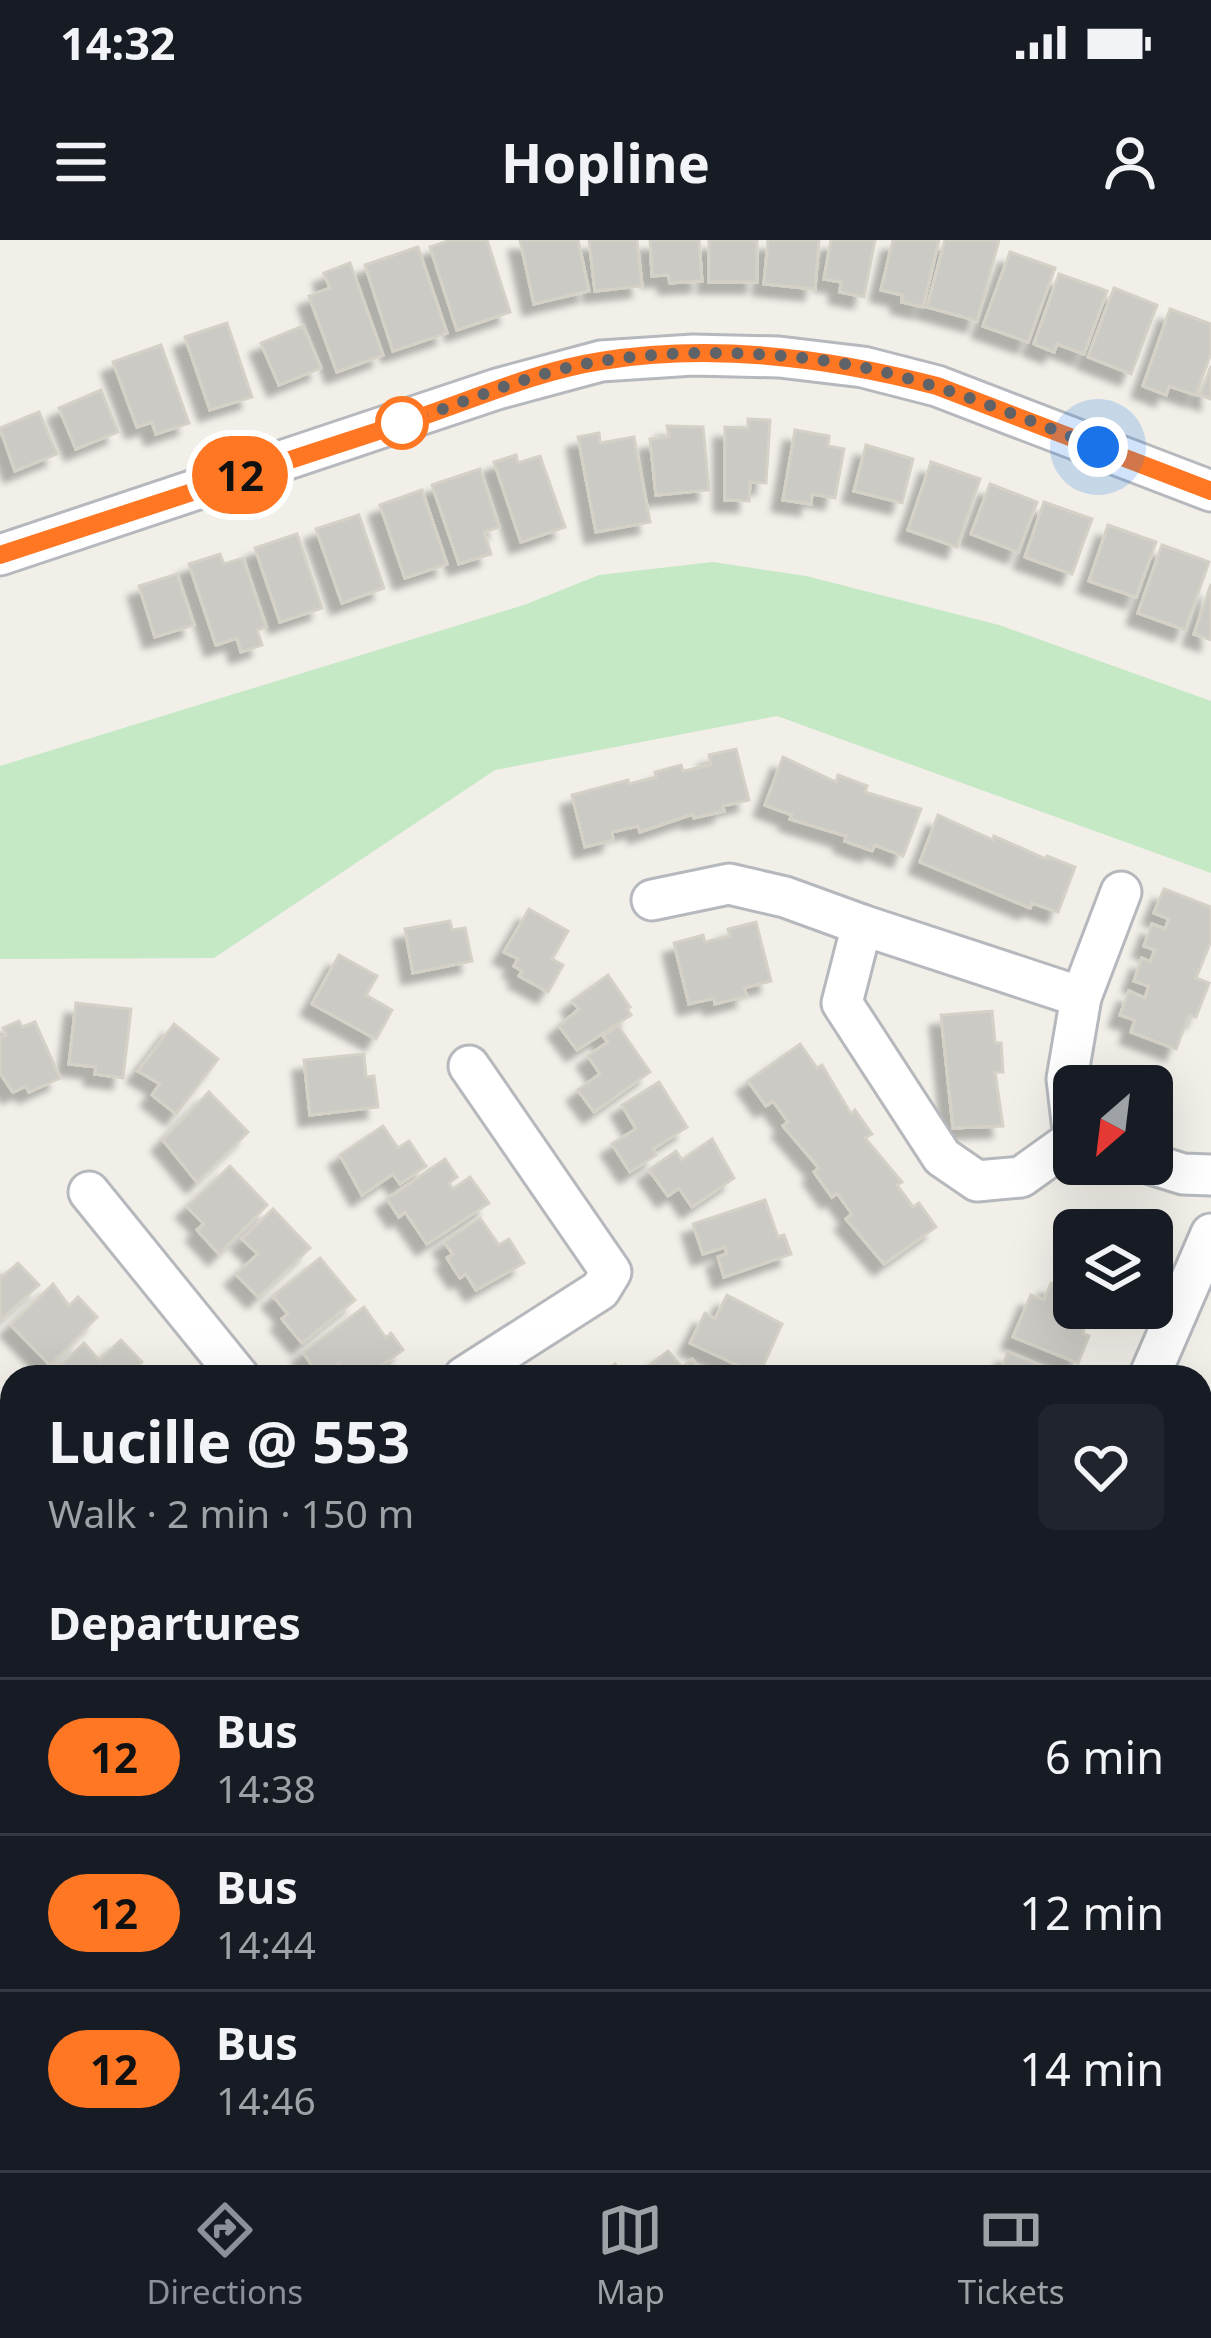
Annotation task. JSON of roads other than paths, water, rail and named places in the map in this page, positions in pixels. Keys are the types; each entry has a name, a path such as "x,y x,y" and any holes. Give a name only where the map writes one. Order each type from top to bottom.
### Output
{"street":[{"path":"0,555 496,389 601,361 693,355 800,359 919,381 1211,491"},
{"path":"652,900 729,884 785,897 1081,997"},
{"path":"1069,1065 1081,997 1121,892"},
{"path":"862,926 842,1003 942,1156 977,1181 1021,1177 1053,1154"},
{"path":"469,1066 611,1272 600,1290 483,1365"},
{"path":"1173,1171 1211,1175"},
{"path":"88,1192 229,1365"},
{"path":"1154,1365 1211,1234"}]}
